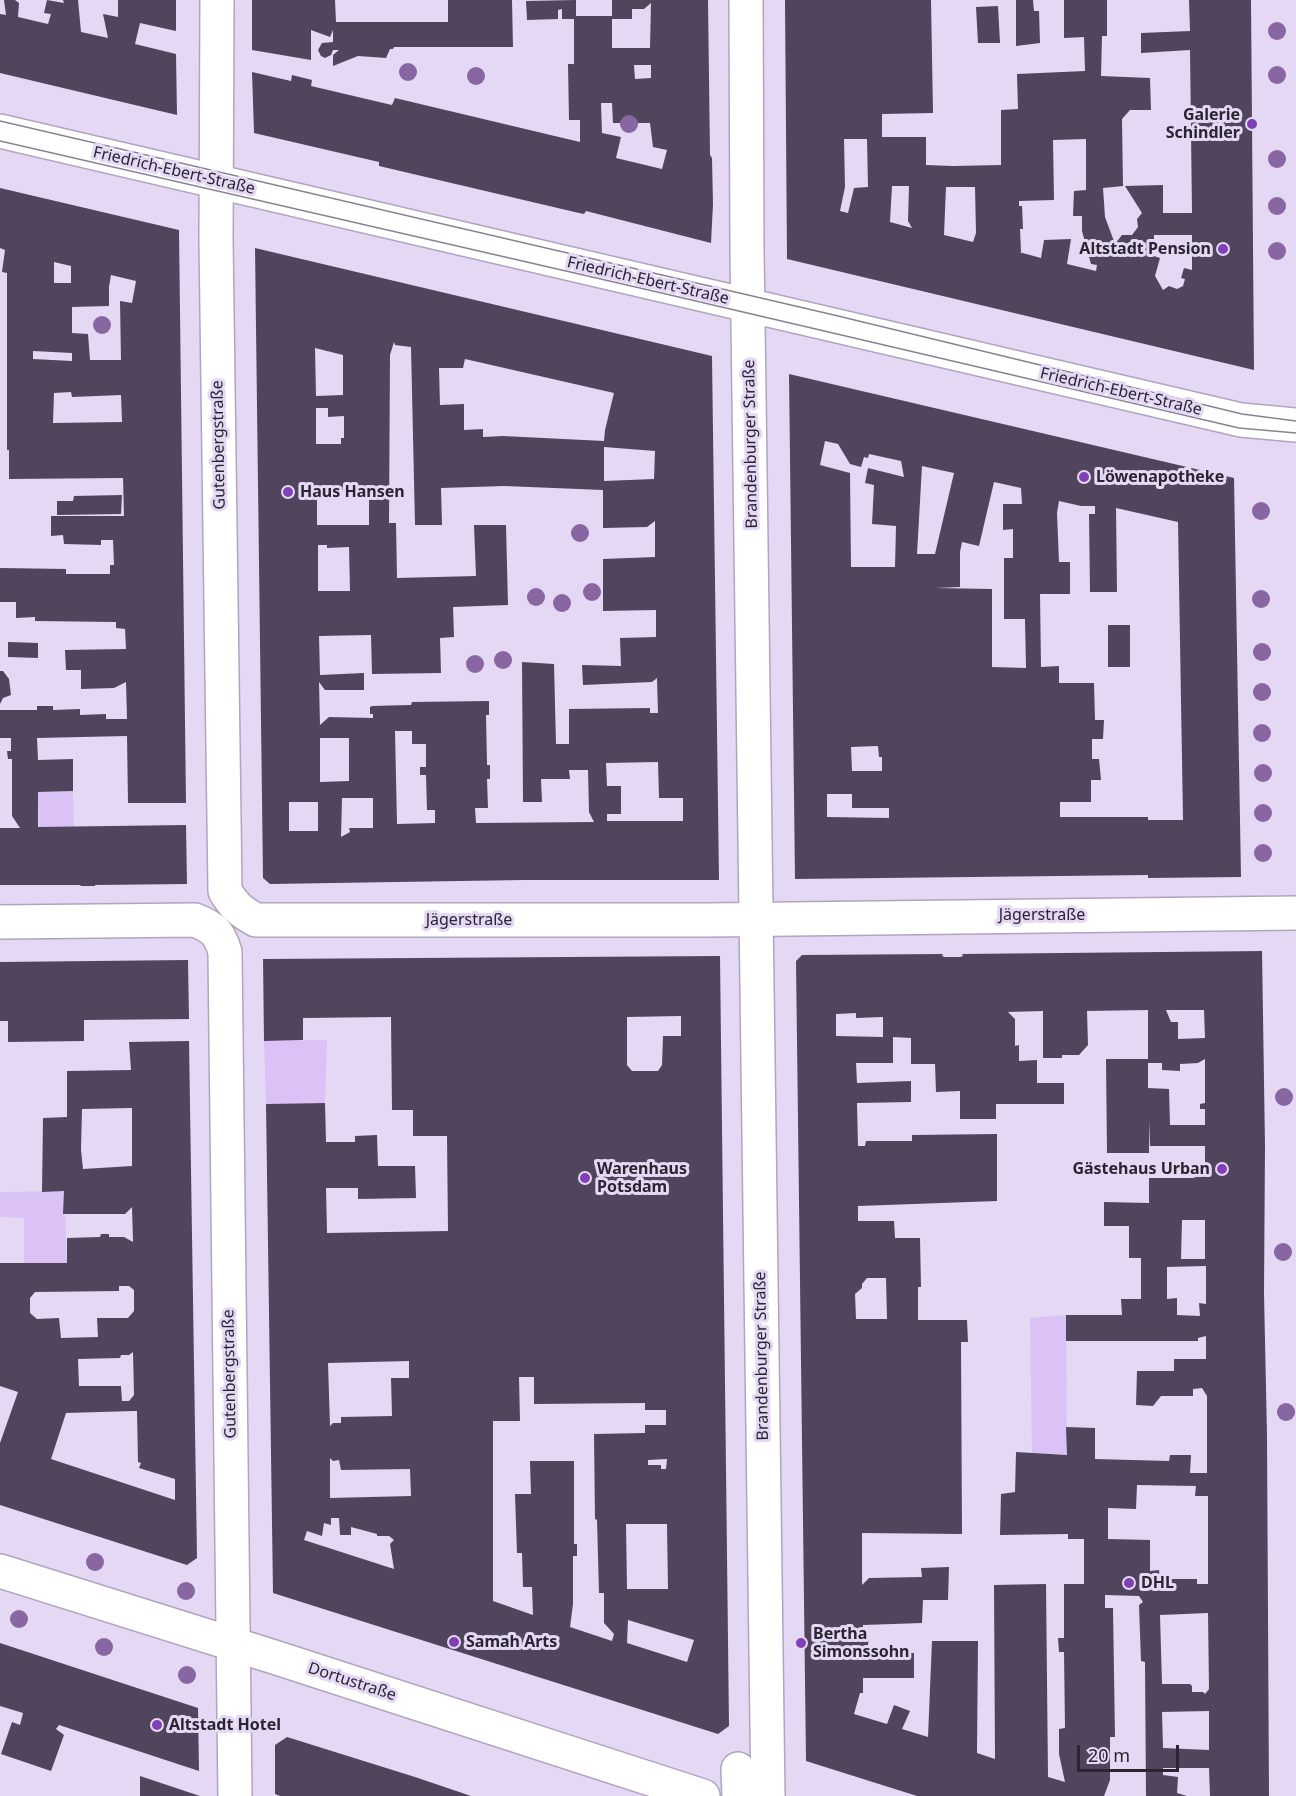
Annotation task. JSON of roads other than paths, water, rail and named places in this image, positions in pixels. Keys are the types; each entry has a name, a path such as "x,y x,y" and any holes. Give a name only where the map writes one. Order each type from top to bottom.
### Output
{"street":[{"name":"Gutenbergstraße","path":"217,0 216,181 225,891"},
{"name":"Brandenburger Straße","path":"746,0 759,1776"},
{"name":"Friedrich-Ebert-Straße","path":"0,131 1241,420 1296,425"},
{"name":"Jägerstraße","path":"225,891 232,903 243,914 256,920 1296,913"},
{"name":"Gutenbergstraße","path":"0,922 195,921 209,926 220,937 225,952 235,1796"},
{"name":"Dortustraße","path":"0,1571 703,1796"}],"tram line":[{"path":"0,121 834,315 1242,414 1296,421"},
{"path":"0,141 1239,428 1296,433"}],"place":[{"name":"Galerie Schindler","path":"1252,124"},
{"name":"Altstadt Pension","path":"1223,249"},
{"name":"Löwenapotheke","path":"1084,477"},
{"name":"Haus Hansen","path":"288,492"},
{"name":"Gästehaus Urban","path":"1222,1169"},
{"name":"Warenhaus Potsdam","path":"585,1178"},
{"name":"DHL","path":"1129,1583"},
{"name":"Samah Arts","path":"454,1642"},
{"name":"Bertha Simonssohn","path":"801,1643"},
{"name":"Altstadt Hotel","path":"157,1725"}]}
